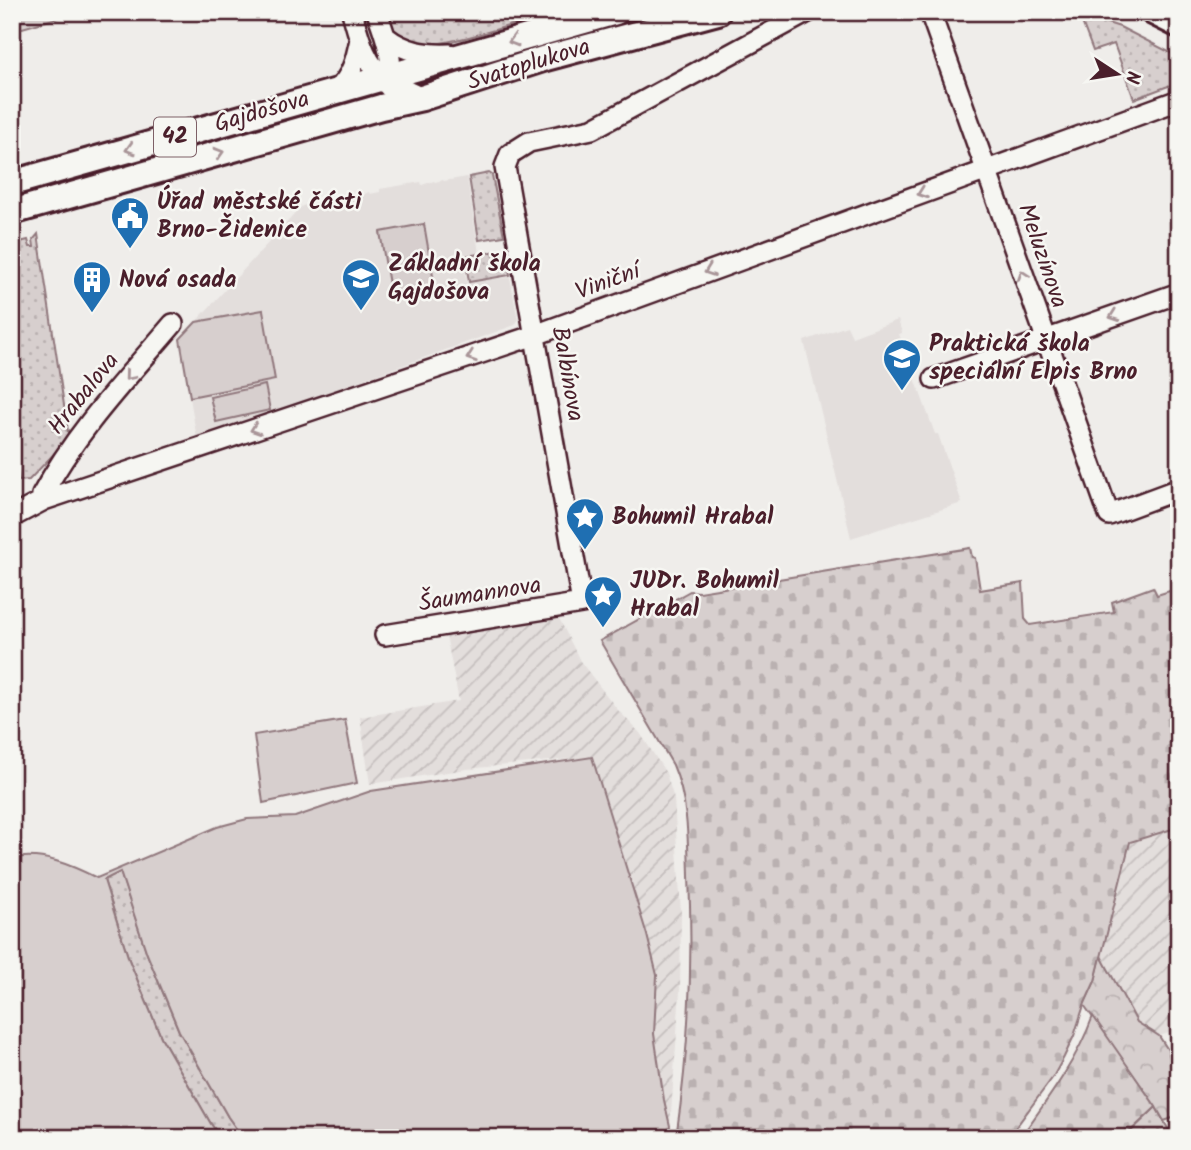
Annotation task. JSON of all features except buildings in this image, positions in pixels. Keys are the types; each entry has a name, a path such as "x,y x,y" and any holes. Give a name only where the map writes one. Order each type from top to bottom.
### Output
{"main road":[{"name":"Svatoplukova","path":"388,79 465,54 616,12"},
{"name":"Svatoplukova","path":"381,107 422,98 545,58 718,12"},
{"path":"1153,12 1179,24"},
{"name":"Gajdošova","path":"12,183 337,90 388,79"},
{"name":"Gajdošova","path":"12,212 381,107"}],"street":[{"path":"352,12 369,62 388,79 422,98"},
{"path":"377,12 390,51 392,67 381,107"},
{"name":"Balbínova","path":"582,603 505,167 510,154 529,142 592,129 808,12"},
{"name":"Meluzínova","path":"930,12 1109,515 1179,489"},
{"path":"386,37 408,50 430,54 465,54"},
{"path":"337,90 350,75 360,38"},
{"name":"Viniční","path":"12,517 44,500 535,335 1179,100"},
{"path":"934,379 1179,293"},
{"name":"Hrabalova","path":"44,500 42,495 56,469 92,420 173,324"},
{"name":"Šaumannova","path":"385,635 582,603"}],"shaded area":[{"name":"Základní škola Gajdošova","path":"467,177 479,253 462,256 467,283 510,277 518,320 515,325 197,439 180,339 302,206 380,192 380,189"},
{"path":"898,320 902,333 899,334 962,503 851,538 804,341 847,326 852,337"},
{"path":"558,616 580,661 617,709 640,733 666,773 674,799 681,913 680,992 670,1126 654,1034 657,975 592,757 467,769 370,784 360,717 459,701 446,635"},
{"path":"1179,827 1179,1048 1172,1032 1159,1036 1137,1022 1101,956 1130,842"}],"green space":[{"path":"20,12 78,12 12,31 12,15"},
{"path":"385,12 547,12 539,17 475,36 424,44 407,41 399,35"},
{"path":"1079,14 1120,27 1179,57 1179,82 1134,99 1114,44 1093,51"},
{"path":"489,173 492,175 504,236 479,240 469,177"},
{"path":"424,224 435,288 391,296 380,232"},
{"path":"38,234 69,438 29,480 19,481 12,422 12,244 28,240 30,247 34,247 33,240"},
{"path":"506,250 510,275 469,282 465,256"},
{"path":"263,310 275,380 190,397 180,339 196,322"},
{"path":"265,385 270,410 216,422 210,397"},
{"path":"970,548 972,557 975,558 980,590 1023,583 1025,619 1030,625 1114,612 1112,602 1153,587 1157,595 1179,588 1179,827 1130,842 1095,981 1074,1036 1053,1077 1008,1138 676,1138 687,1040 690,975 688,848 684,805 673,765 600,641 690,591 699,592"},
{"path":"345,720 357,783 263,803 254,735"},
{"path":"592,757 657,975 654,1034 670,1126 667,1138 243,1138 179,1031 147,954 120,872 104,880 129,960 161,1037 221,1138 12,1138 12,859 45,858 97,878 217,827 247,819 295,817 371,791"},
{"path":"120,871 147,954 179,1031 243,1138 221,1138 161,1037 129,960 104,880"},
{"path":"1101,956 1137,1022 1159,1036 1168,1050 1178,1087 1179,1116 1164,1121 1084,1005 1095,981"},
{"path":"1093,1016 1156,1107 1123,1138 1020,1138 1070,1065"},
{"path":"1156,1107 1171,1134 1124,1138"}],"place":[{"name":"Úřad městské části Brno-Židenice","path":"130,250"},
{"name":"Základní škola Gajdošova","path":"361,312"},
{"name":"Nová osada","path":"92,314"},
{"name":"Praktická škola speciální Elpis Brno","path":"902,392"},
{"name":"Bohumil Hrabal","path":"585,551"},
{"name":"JUDr. Bohumil Hrabal","path":"603,629"}]}
